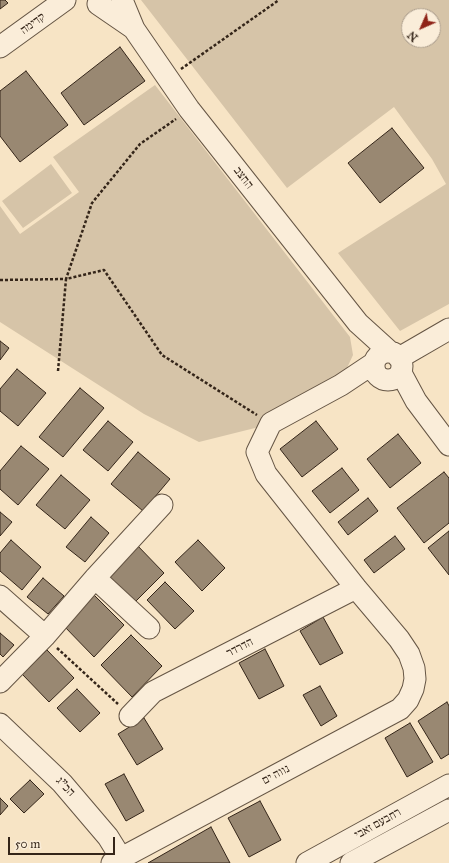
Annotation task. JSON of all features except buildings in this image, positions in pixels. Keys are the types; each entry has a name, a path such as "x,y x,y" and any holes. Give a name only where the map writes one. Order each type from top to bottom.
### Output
{"street":[{"name":"קדימה","path":"0,47 65,0"},
{"name":"החצב","path":"122,0 134,29 167,79 358,323 387,366 416,401 449,445"},
{"name":"החצב","path":"97,1 134,29"},
{"path":"356,588 266,474 257,452 270,424 341,385 387,366 449,329"},
{"path":"0,682 45,636 95,578 162,505"},
{"path":"95,578 149,628"},
{"name":"נווה ים","path":"116,861 400,709 408,700 413,689 415,679 414,668 408,654 399,639 356,588"},
{"name":"הדרדר","path":"130,716 153,692 356,588"},
{"path":"0,596 45,636"},
{"name":"הכ\"ג","path":"0,724 62,783 108,837 116,861"},
{"name":"רחבעם זאבי","path":"307,863 449,785"},
{"name":"רחבעם זאבי","path":"351,863 449,810"}],"path":[{"path":"167,79 279,0"},
{"path":"58,371 66,279 92,203 140,144 190,109"},
{"path":"0,280 66,279 104,270 162,355 270,424"},
{"path":"45,636 130,716"}],"shaded area":[{"path":"141,0 449,0 449,304 400,331 338,253 446,184 432,159 394,107 287,188"},
{"path":"155,85 350,337 353,355 347,368 271,424 199,442 144,414 0,322 0,206 20,234 79,192 53,157"},
{"path":"51,164 72,193 23,228 2,201"}]}
